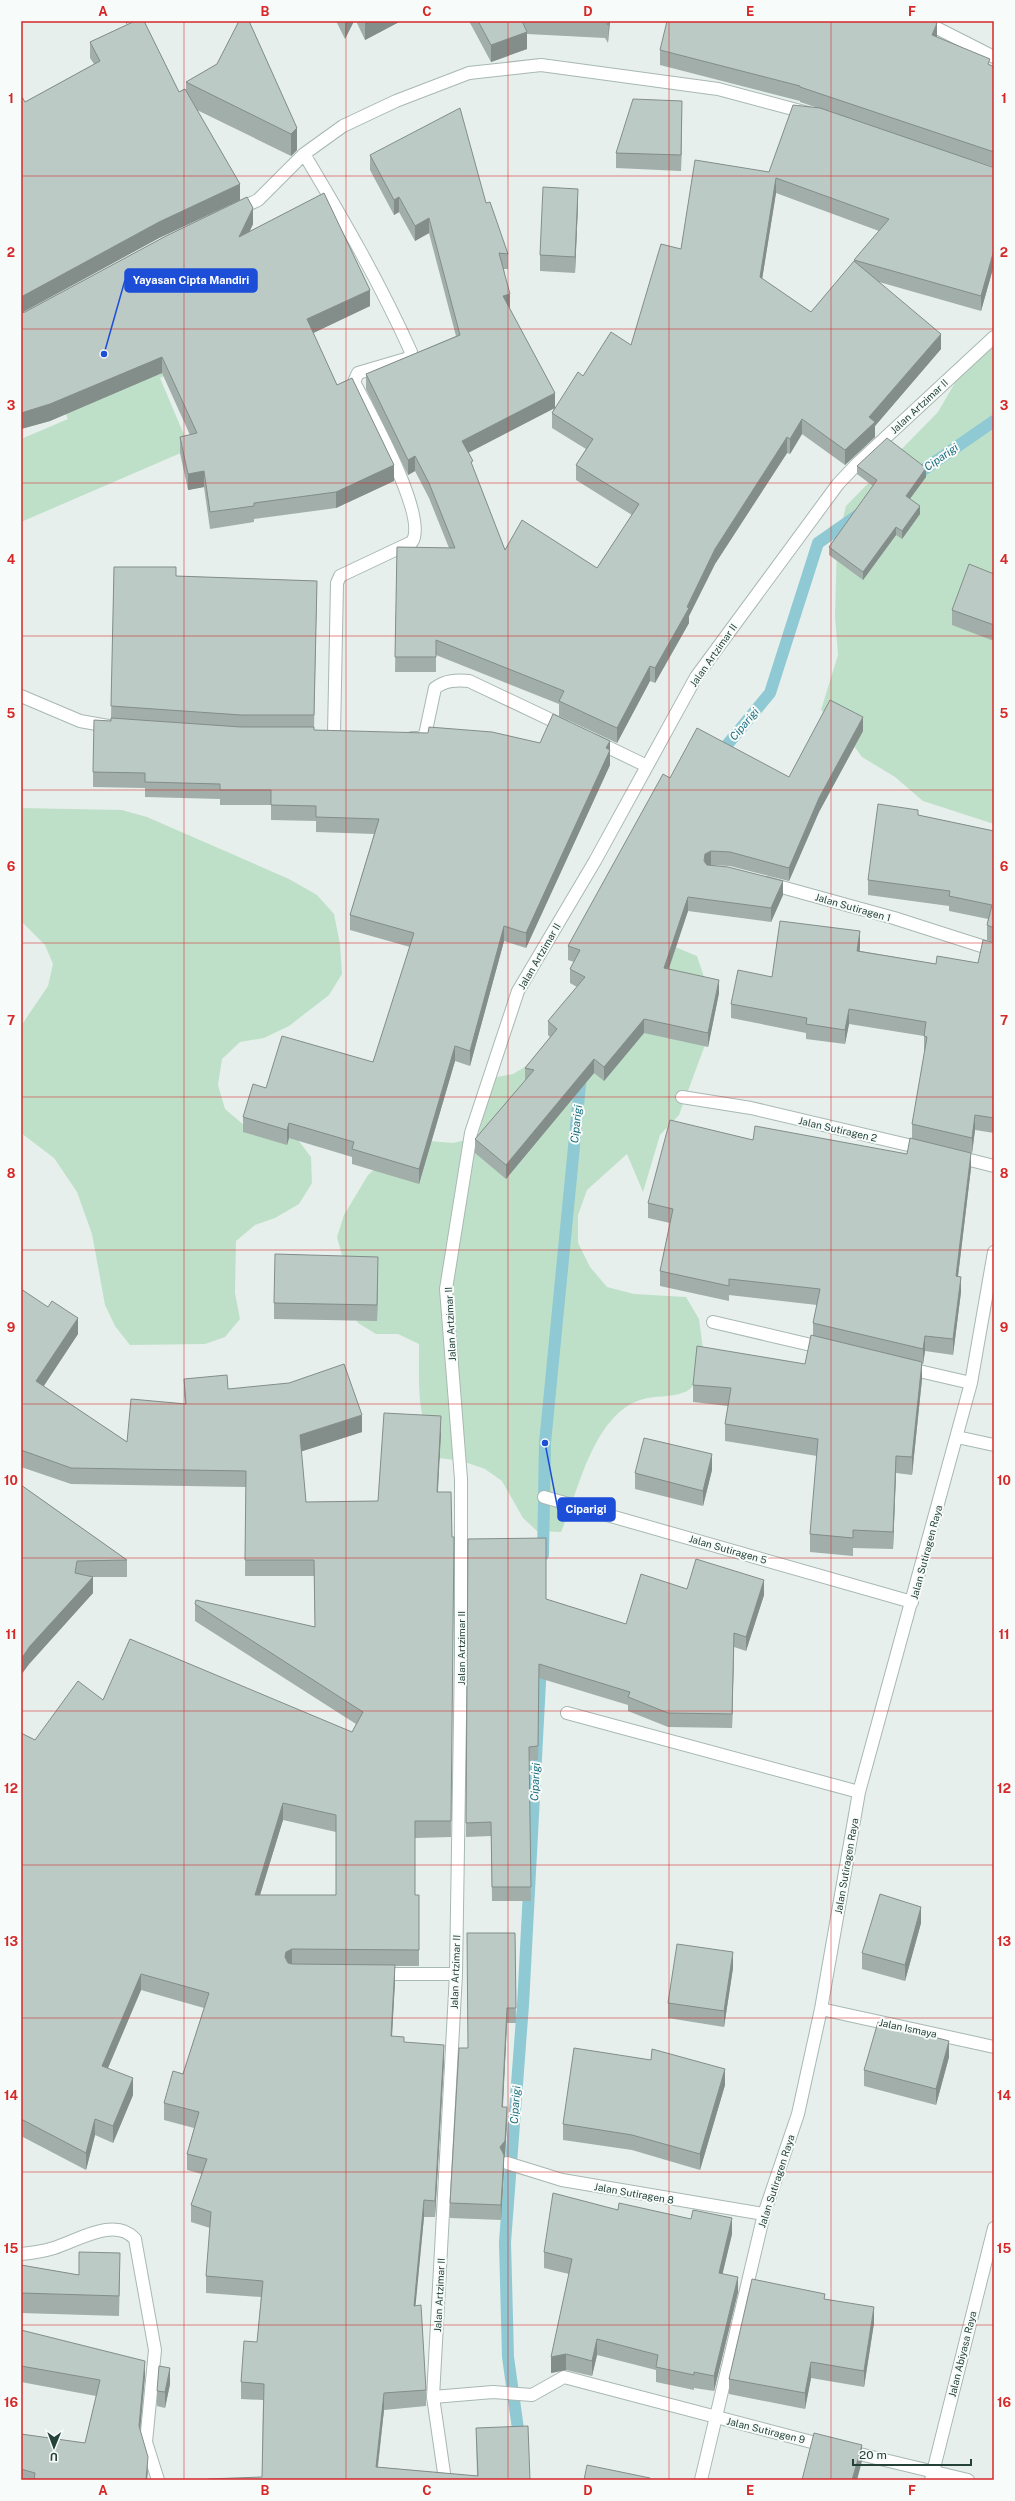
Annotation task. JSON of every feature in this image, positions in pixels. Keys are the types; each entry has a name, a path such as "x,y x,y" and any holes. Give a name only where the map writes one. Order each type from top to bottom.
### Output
{"street":[{"path":"923,21 994,57"},
{"path":"224,216 258,200 304,154 350,123 396,100 470,72 541,65 718,89 822,116"},
{"path":"304,154 359,246 385,295 411,352 409,358 358,373 354,382 387,445 414,514 417,530 412,542 340,576 337,583 334,734"},
{"name":"Jalan Artzimar II","path":"445,2480 434,2397 456,1974 461,1655 460,1479 446,1289 470,1133 518,991 595,860 696,677 838,484 857,464 994,337"},
{"path":"397,737 420,738 425,735 435,688 442,683 459,680 469,681 647,766"},
{"path":"21,696 80,721 123,728"},
{"path":"319,734 350,735"},
{"name":"Jalan Sutiragen 1","path":"751,879 894,918 994,950"},
{"name":"Jalan Sutiragen 2","path":"682,1097 751,1108 994,1166"},
{"name":"Jalan Sutiragen Raya","path":"701,2480 714,2417 764,2214 798,2114 822,2009 859,1792 971,1383 994,1252"},
{"path":"713,1322 834,1351"},
{"path":"895,1365 971,1383"},
{"path":"957,1437 994,1445"},
{"name":"Jalan Sutiragen 5","path":"544,1497 912,1602"},
{"path":"567,1713 859,1792"},
{"path":"370,1974 456,1974"},
{"name":"Jalan Ismaya","path":"822,2009 994,2047"},
{"name":"Jalan Sutiragen 8","path":"507,2163 562,2180 764,2214"},
{"name":"Jalan Abiyasa Raya","path":"932,2476 994,2228"},
{"path":"21,2254 54,2248 100,2231 122,2231 131,2234 135,2239 155,2350 146,2442 158,2480"},
{"name":"Jalan Sutiragen 9","path":"434,2397 493,2392 532,2395 564,2377 932,2476 968,2480"}],"green space":[{"path":"32,336 175,371 160,378 190,449 21,522 21,439 68,419"},
{"path":"994,346 994,824 923,801 895,777 862,757 837,723 821,710 838,655 835,616 837,543 846,506 938,412 956,381"},
{"path":"21,808 122,810 147,817 289,879 317,895 334,914 340,944 342,974 329,995 289,1026 264,1038 240,1042 222,1059 218,1085 225,1109 245,1126 295,1136 311,1157 312,1183 299,1204 275,1218 255,1225 236,1241 235,1293 240,1319 225,1337 205,1344 130,1345 115,1326 105,1305 92,1234 77,1192 54,1158 21,1133 21,1026 48,986 53,964 45,945 21,921"},
{"path":"675,947 697,956 705,980 708,1037 679,1115 660,1135 643,1192 627,1154 587,1190 578,1215 578,1243 590,1267 607,1287 634,1294 686,1297 699,1319 703,1349 702,1375 687,1391 680,1394 651,1397 640,1400 624,1409 610,1422 599,1438 589,1457 561,1532 537,1531 523,1518 502,1481 485,1469 462,1461 439,1458 426,1429 420,1403 419,1344 398,1334 376,1334 358,1323 348,1303 343,1259 337,1237 344,1215 368,1175 385,1160 429,1141 453,1143 478,1137 492,1078 513,1074 533,1062"}],"building":[{"path":"135,21 144,21 179,92 185,89 240,184 159,222 21,297 21,97 25,102 100,61 90,42"},
{"path":"239,21 249,21 297,128 291,134 186,82 217,64"},
{"path":"478,21 522,21 527,32 491,45"},
{"path":"667,21 933,21 937,23 932,35 990,59 988,64 994,67 994,152 800,86 660,50"},
{"path":"633,99 682,101 681,155 616,153"},
{"path":"793,105 820,108 994,167 994,250 981,296 854,260 889,219 776,178 760,277 811,312 854,261 941,334 869,417 875,422 845,450 802,419 790,439 787,437 715,549 687,607 689,608 655,668 650,666 617,728 559,701 564,691 436,640 436,657 395,657 397,547 455,548 429,483 415,456 408,460 366,374 460,335 429,218 415,226 399,197 394,200 370,155 460,108 486,203 490,202 508,254 499,253 510,294 503,296 555,393 462,441 473,461 471,462 505,550 522,520 597,568 639,504 576,465 593,439 552,413 578,372 583,376 611,332 631,345 661,244 681,249 695,160 769,172"},
{"path":"543,187 578,189 575,257 540,255"},
{"path":"324,193 370,290 307,319 337,385 352,378 394,465 336,492 254,503 254,506 210,512 204,471 188,474 180,437 197,433 162,357 50,404 21,413 21,313 166,236 247,197 253,208 239,237"},
{"path":"887,438 926,468 906,496 920,506 902,531 896,527 863,572 829,547 877,480 857,466"},
{"path":"969,564 994,574 994,625 952,610"},
{"path":"114,567 176,567 176,576 317,581 314,715 241,715 111,706"},
{"path":"830,700 863,717 819,798 789,868 730,852 711,851 705,854 704,861 707,865 728,867 783,881 771,908 688,897 664,968 719,980 708,1033 644,1019 604,1067 594,1059 506,1165 475,1139 534,1070 525,1068 557,1029 548,1021 585,977 570,969 580,950 568,946 663,774 670,778 697,728 789,777"},
{"path":"553,714 610,741 606,748 610,750 526,933 504,926 470,1051 455,1046 419,1169 352,1149 354,1142 289,1123 287,1130 243,1117 253,1084 266,1088 282,1036 373,1062 414,933 350,915 379,819 316,817 316,806 271,805 271,790 220,790 220,784 145,782 145,773 93,772 94,720 111,721 111,718 241,727 314,727 314,730 428,733 429,727 492,732 540,743"},
{"path":"878,804 918,810 918,815 994,831 994,928 987,925 992,905 949,896 950,891 868,880"},
{"path":"780,921 860,931 857,951 936,964 937,956 978,963 983,940 994,942 994,1118 975,1115 972,1138 912,1124 927,1037 924,1036 926,1022 849,1009 845,1030 806,1024 807,1018 731,1004 738,970 772,977"},
{"path":"670,1120 753,1140 755,1126 907,1154 910,1138 971,1153 956,1276 961,1277 953,1339 925,1336 923,1349 813,1323 820,1289 729,1279 729,1286 660,1271 673,1209 648,1203"},
{"path":"275,1254 378,1257 377,1305 274,1303"},
{"path":"21,1289 48,1307 52,1301 78,1318 36,1381 127,1442 131,1399 186,1404 184,1379 227,1375 228,1389 289,1383 344,1364 362,1415 300,1435 306,1502 378,1501 384,1413 441,1416 437,1492 451,1492 452,1537 454,1537 451,1821 415,1821 415,1895 419,1895 419,1950 292,1949 286,1952 285,1957 288,1963 292,1964 395,1965 391,2036 404,2037 404,2042 444,2045 435,2201 424,2200 414,2306 421,2305 426,2390 384,2393 376,2467 478,2476 476,2428 528,2426 530,2480 208,2480 262,2477 264,2384 241,2382 244,2341 257,2342 263,2281 206,2276 211,2212 191,2205 207,2159 187,2154 199,2112 164,2103 173,2071 183,2074 209,1993 141,1974 102,2066 133,2078 113,2126 95,2119 86,2153 21,2119 21,1733 35,1740 78,1681 103,1700 130,1639 352,1732 363,1712 195,1604 196,1600 315,1627 314,1560 245,1560 246,1471 71,1468 21,1450","holes":["283,1803 336,1815 336,1895 255,1895"]},
{"path":"811,1335 922,1362 912,1457 896,1456 893,1532 853,1530 853,1538 810,1534 818,1439 725,1424 731,1388 693,1385 697,1346 805,1364"},
{"path":"644,1438 712,1454 703,1491 635,1473"},
{"path":"21,1485 127,1560 77,1561 75,1573 93,1577 30,1646 21,1659"},
{"path":"546,1538 546,1599 626,1624 641,1574 687,1589 696,1559 764,1580 746,1637 734,1633 732,1714 668,1713 628,1697 630,1692 539,1664 538,1746 529,1747 531,1887 492,1887 491,1822 466,1823 468,1539"},
{"path":"880,1894 921,1907 905,1965 862,1953"},
{"path":"467,1933 515,1933 516,2008 507,2008 502,2107 507,2107 505,2141 500,2147 504,2155 501,2205 450,2203 459,2048 468,2048"},
{"path":"677,1944 733,1952 724,2011 668,2003"},
{"path":"878,2022 949,2041 936,2089 864,2070"},
{"path":"574,2048 651,2060 652,2049 725,2069 700,2154 632,2135 563,2124"},
{"path":"553,2193 618,2210 619,2203 691,2219 693,2210 732,2218 719,2273 738,2277 714,2376 694,2372 694,2375 656,2367 658,2355 597,2339 592,2361 566,2354 551,2357 572,2259 544,2252"},
{"path":"79,2252 120,2253 119,2296 21,2293 21,2265 79,2275"},
{"path":"752,2279 825,2294 824,2299 874,2307 864,2371 811,2362 805,2393 729,2379"},
{"path":"21,2330 145,2361 139,2426 148,2457 146,2480 34,2480 35,2473 21,2469 21,2434 85,2443 100,2380 21,2366"},
{"path":"159,2366 170,2368 165,2392 157,2391"},
{"path":"814,2433 862,2445 852,2480 802,2480"},
{"path":"587,2465 650,2478 650,2480 584,2480"}],"waterway":[{"name":"Ciparigi","path":"913,477 994,421"},
{"name":"Ciparigi","path":"717,757 770,693 818,543 858,515"},
{"name":"Ciparigi","path":"543,1555 545,1443 581,1075"},
{"name":"Ciparigi","path":"520,2443 508,2357 505,2242 523,2005 541,1663"}],"place":[{"name":"Yayasan Cipta Mandiri","path":"104,354"},
{"name":"Ciparigi","path":"545,1443"}]}
